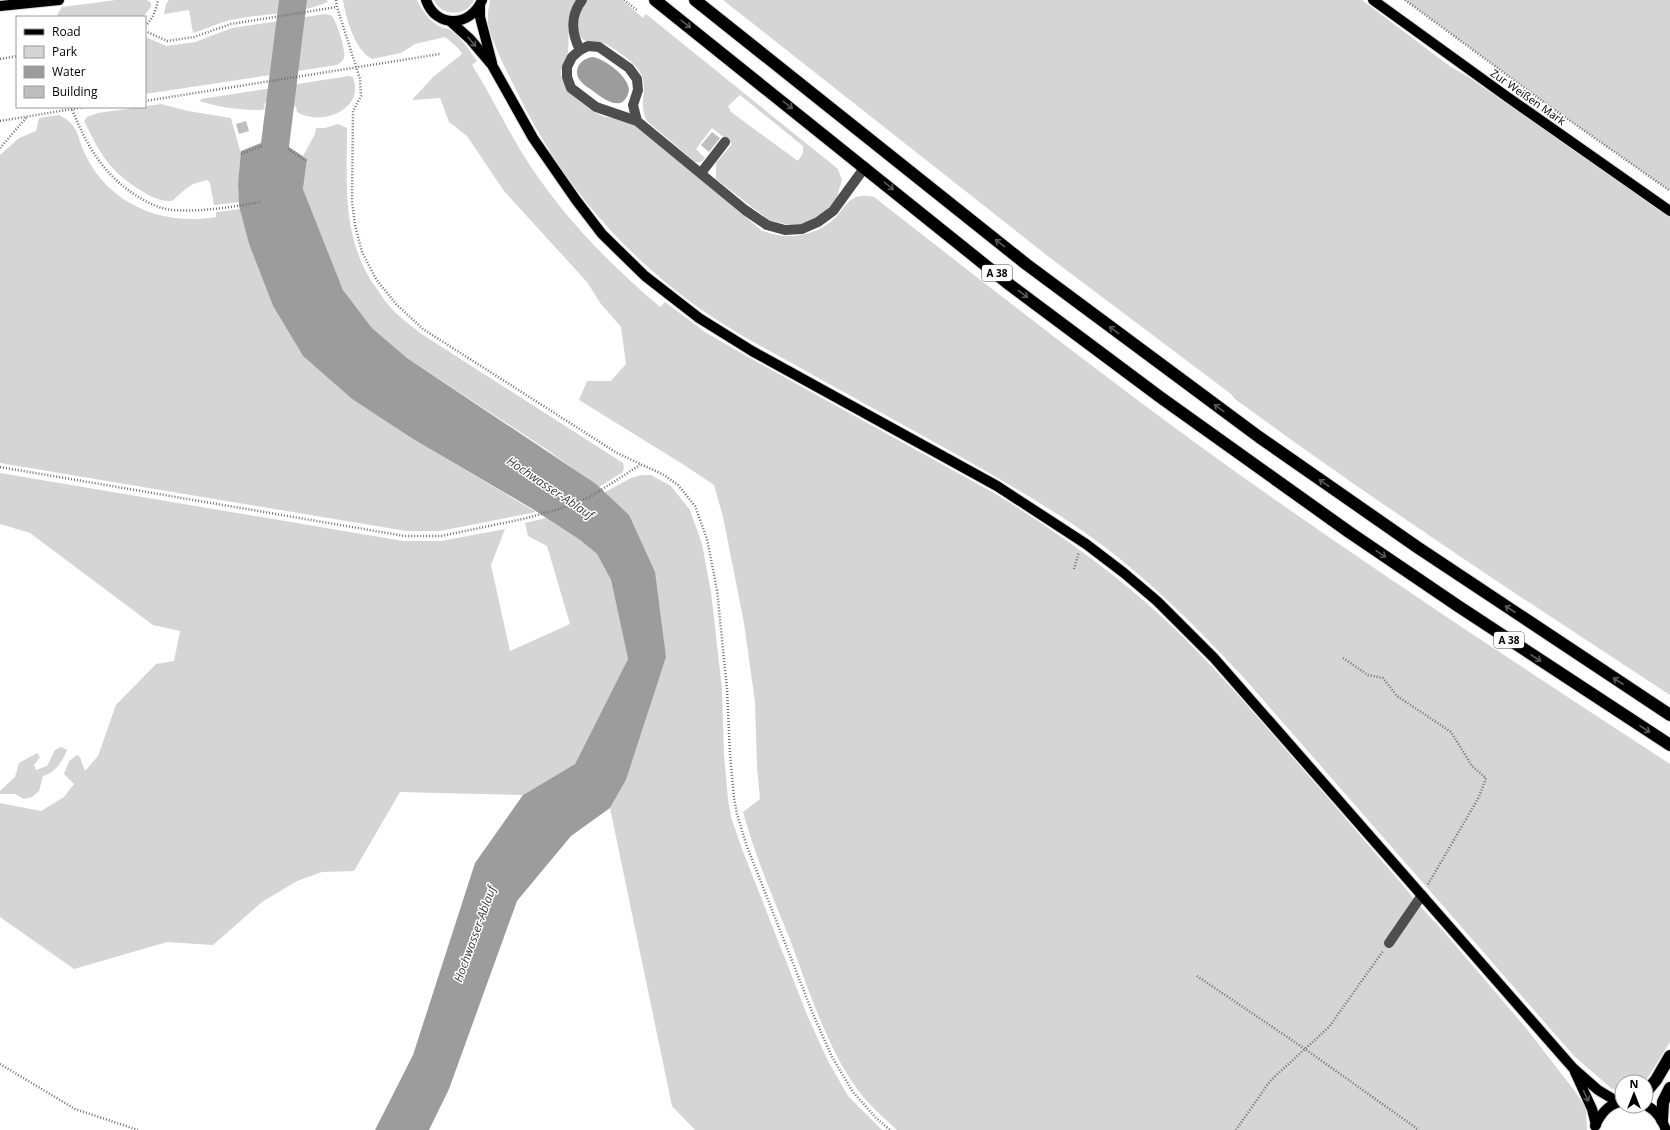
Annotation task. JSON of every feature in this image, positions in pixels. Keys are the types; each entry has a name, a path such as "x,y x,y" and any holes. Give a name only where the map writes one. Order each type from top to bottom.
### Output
{"highway":[{"name":"A 38","path":"655,0 865,167 1010,285 1160,397 1264,473 1458,606 1670,745"},
{"name":"A 38","path":"695,0 1026,264 1205,398 1404,539 1667,712"},
{"path":"1654,1082 1670,1056"},
{"path":"1664,1125 1663,1102 1670,1088"}],"main road":[{"path":"0,6 59,0"},
{"path":"426,0 430,9 435,15 450,21 470,39 492,65 533,138 576,200 602,234 645,276 699,318 752,351 997,486 1086,544 1124,572 1157,601 1214,658 1573,1068 1598,1090 1614,1099"},
{"name":"Zur Weißen Mark","path":"1373,0 1506,96 1670,211"},
{"path":"450,21 464,20 475,12 481,3"},
{"path":"481,3 480,17 492,65"},
{"path":"1573,1068 1592,1109 1595,1127"},
{"path":"1595,1127 1601,1115 1609,1107 1614,1105"},
{"path":"1654,1110 1664,1125"}],"street":[{"path":"580,50 574,39 572,24 576,7 582,0"},
{"path":"637,121 634,105 638,90 637,79 629,68 599,47 588,46 580,50 572,57 567,67 567,77 571,88 596,108 637,121 745,210 767,225 785,230 802,229 818,222 833,211 865,167"},
{"path":"701,173 725,142"},
{"path":"1389,943 1422,895"}],"path":[{"path":"146,25 149,23 156,10 158,0"},
{"path":"336,0 337,7 358,67 360,79 361,96 353,111 352,201 355,225 362,252 376,279 396,304 423,329 617,453 664,475 678,485 695,506 707,539 717,590 723,645 734,798 744,837 813,1014 832,1057 853,1092 876,1118 890,1130"},
{"path":"624,0 638,11"},
{"path":"1405,0 1549,106 1670,191"},
{"path":"146,31 167,41 194,37 231,24 337,7"},
{"path":"146,101 440,54"},
{"path":"0,59 16,56"},
{"path":"0,121 72,108 91,150 106,172 125,188 151,205 172,210 201,211 261,202"},
{"path":"0,148 27,117"},
{"path":"241,154 262,146"},
{"path":"288,150 306,161"},
{"path":"0,467 405,536 441,536 560,510 590,497 641,465"},
{"path":"1074,569 1080,550 1086,544"},
{"path":"1343,658 1368,675 1383,678 1397,696 1451,732 1472,766 1486,778 1479,797 1422,895"},
{"path":"1236,1130 1270,1081 1328,1027 1389,943"},
{"path":"1198,976 1305,1049 1419,1130"},
{"path":"0,1064 75,1109 138,1130"}],"green space":[{"path":"116,0 147,0 151,3 151,7 144,16 57,16 62,7"},
{"path":"169,0 327,0 328,2 293,12 231,20 193,33 189,10 164,14 166,4"},
{"path":"343,0 417,0 423,11 435,24 450,30 458,36 477,61 472,65 508,129 545,187 591,242 624,275 660,307 665,302 705,332 748,357 994,493 1075,547 1133,591 1151,607 1196,650 1239,696 1526,1028 1586,1108 1587,1130 897,1130 861,1095 836,1055 818,1016 764,875 743,812 760,799 757,767 755,702 744,623 723,517 714,485 579,400 587,381 611,381 626,364 621,327 601,304 587,282 504,191 467,136 449,122 440,98 412,100 433,77 462,54 458,48 445,37 415,44 401,53 372,59 361,49 352,33 346,16"},
{"path":"434,0 474,0 471,6 466,10 454,13 442,10 437,6"},
{"path":"490,0 576,0 570,18 568,54 561,74 566,87 583,104 602,116 621,119 635,125 761,230 790,236 810,233 828,224 850,201 856,197 874,197 1072,351 1223,463 1421,600 1670,764 1670,1042 1650,1074 1614,1074 1614,1089 1612,1089 1574,1056 1245,679 1183,615 1116,556 1068,521 1008,484 763,348 725,325 688,300 647,266 604,223 567,176 550,151 534,125 506,71 490,29 488,10"},
{"path":"587,0 622,0 643,18 646,14 838,169 842,180 837,197 826,211 815,219 801,224 785,224 769,220 716,179 716,163 732,144 712,128 696,149 705,158 701,162 695,162 647,121 643,108 643,80 635,65 625,56 603,43 590,42 581,38 578,22","holes":["740,95 803,146 803,153 798,161 731,112 728,106"]},
{"path":"723,0 1362,0 1451,67 1467,76 1670,217 1670,695 1505,587 1288,438 1049,257"},
{"path":"1405,0 1670,0 1670,191 1549,106"},
{"path":"325,14 331,15 338,29 342,42 344,58 337,65 146,94 146,37 167,46 195,42 232,28"},
{"path":"349,76 353,77 354,79 354,96 344,109 329,116 312,117 304,115 297,112 296,107 293,105 266,102 264,105 265,108 262,110 246,110 223,107 200,101 201,99"},
{"path":"161,104 188,111 231,118 241,154 238,184 239,202 214,205 210,183 207,180 193,184 172,201 159,200 129,183 112,168 100,152 84,121 87,117 98,113 133,108 146,108 146,106"},
{"path":"59,115 71,123 74,127 85,154 95,172 108,187 123,199 140,208 177,218 196,219 216,217 216,212 240,209 249,244 273,306 303,356 352,399 413,439 536,512 440,531 406,531 0,463 0,155 19,138 36,131 39,118"},
{"path":"338,124 347,128 347,193 352,234 358,254 367,273 388,305 420,333 623,463 623,472 599,487 546,449 407,358 372,328 343,290 303,189 307,159 303,156 315,134 316,128 325,128"},
{"path":"0,473 403,541 441,541 505,529 491,565 510,651 570,624 547,546 528,536 525,523 546,518 580,540 597,554 611,580 628,659 575,764 523,795 400,792 354,871 322,872 297,881 262,902 213,945 167,942 74,969 0,917 0,803 41,811 64,797 74,784 64,774 69,761 77,755 80,757 85,771 98,756 116,705 156,664 174,661 180,631 153,625 30,533 0,524"},
{"path":"641,475 651,475 671,486 690,510 702,544 711,592 722,689 724,754 728,799 731,817 742,849 808,1017 827,1059 848,1096 882,1130 695,1130 672,1106 610,808 626,780 666,656 605,492 631,478"},
{"path":"61,747 67,750 63,759 52,772 43,776 39,791 32,797 24,799 15,794 0,794 0,791 15,777 19,763 37,753 40,757 34,765 36,770 47,766 55,750"}],"water":[{"name":"Hochwasser-Ablauf","path":"279,0 307,0 289,147 307,159 303,189 343,290 372,328 407,358 596,484 629,515 655,572 666,657 626,780 610,808 571,836 517,901 449,1089 429,1130 375,1130 413,1055 475,863 523,795 575,764 628,659 611,580 597,554 580,540 531,508 413,439 352,399 303,356 273,306 249,244 239,206 238,184 241,151 261,143"},
{"path":"593,57 604,61 616,69 625,80 629,90 627,97 623,102 614,103 608,101 582,83 579,79 577,75 578,67 585,59"}],"building":[{"path":"246,121 249,131 239,134 236,124"},
{"path":"712,132 720,138 709,152 701,145"}]}
